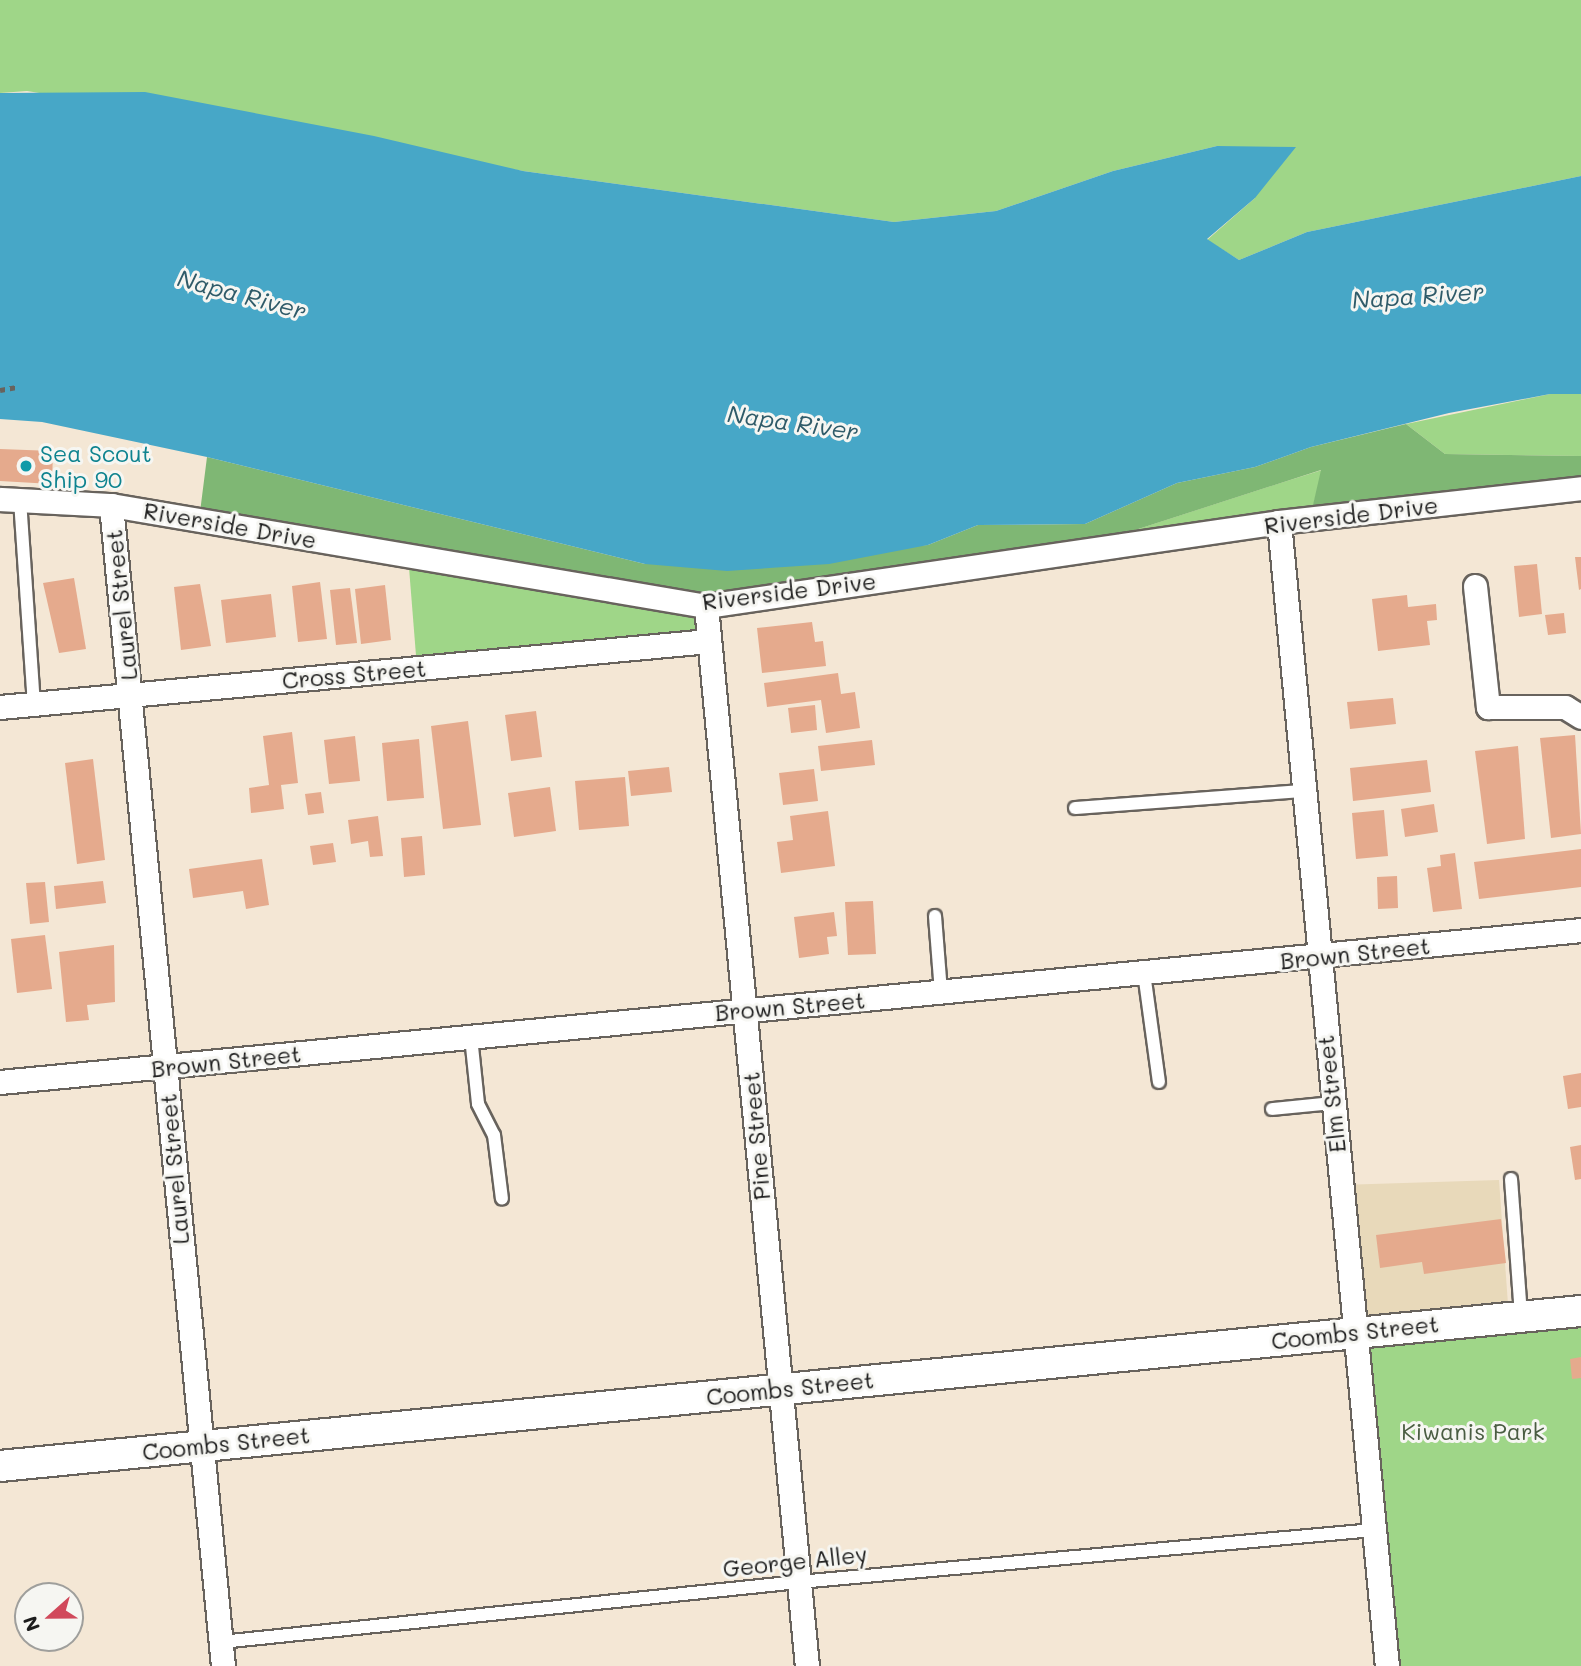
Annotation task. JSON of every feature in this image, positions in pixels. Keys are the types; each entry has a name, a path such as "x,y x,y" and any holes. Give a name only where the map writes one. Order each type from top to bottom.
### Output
{"street":[{"name":"Riverside Drive","path":"10,499 111,505 706,606 1279,522 1581,488"},
{"name":"Laurel Street","path":"111,505 223,1666"},
{"name":"Elm Street","path":"1279,522 1387,1666"},
{"path":"1475,586 1488,706 1565,707 1581,717"},
{"name":"Pine Street","path":"706,606 807,1666"},
{"name":"Cross Street","path":"0,707 709,641"},
{"name":"Brown Street","path":"0,1082 1581,930"},
{"name":"Coombs Street","path":"0,1466 1581,1311"}],"lane":[{"path":"10,499 34,704"},
{"path":"1075,808 1303,791"},
{"path":"935,916 941,992"},
{"path":"1144,973 1159,1082"},
{"path":"471,1037 478,1104 494,1135 502,1199"},
{"path":"1272,1109 1332,1103"},
{"path":"1511,1180 1521,1317"},
{"name":"George Alley","path":"221,1642 799,1581 1374,1531"}],"path":[{"path":"0,390 17,387"}],"shaded area":[{"path":"1499,1180 1509,1318 1355,1332 1340,1185"}],"green space":[{"path":"0,0 1581,0 1581,176 1307,232 1239,260 1207,240 1255,198 1217,146 1113,171 996,211 894,222 523,171 27,91 0,93"},
{"path":"1550,394 1581,394 1581,456 1445,454 1406,424"},
{"path":"1406,424 1445,454 1581,456 1581,488 1310,518 1321,470 1064,553 706,606 199,520 207,457 645,564 928,545 978,525 1085,524 1177,483 1255,467 1311,447"},
{"path":"1322,470 1310,519 1064,553 1271,486"},
{"path":"408,555 706,606 709,641 417,668"},
{"name":"Kiwanis Park","path":"1581,1311 1581,1666 1387,1666 1355,1332"}],"water":[{"name":"Napa River","path":"145,92 374,136 523,171 894,222 996,211 1113,171 1217,146 1296,147 1255,198 1207,239 1239,260 1307,232 1581,176 1581,394 1550,394 1449,413 1311,447 1255,467 1177,483 1085,524 978,525 928,545 829,564 727,571 645,564 207,457 42,422 0,419 0,93"}],"building":[{"name":"Sea Scout Ship 90","path":"0,449 53,451 52,484 0,481"},
{"path":"1575,557 1581,557 1579,590"},
{"path":"1537,564 1542,614 1519,617 1514,566"},
{"path":"74,578 86,649 59,653 43,583"},
{"path":"320,582 327,639 298,642 292,586"},
{"path":"200,584 211,646 181,650 174,587"},
{"path":"385,585 391,640 361,644 355,589"},
{"path":"350,588 357,643 336,645 330,590"},
{"path":"271,594 276,637 226,643 221,600"},
{"path":"1407,595 1408,607 1436,604 1437,620 1427,621 1430,645 1378,651 1372,599"},
{"path":"1564,613 1566,633 1548,635 1545,615"},
{"path":"812,622 815,642 823,641 826,666 762,673 757,628"},
{"path":"838,673 841,694 855,692 860,728 826,733 821,700 767,707 764,683"},
{"path":"1393,698 1396,724 1350,729 1347,702"},
{"path":"815,705 817,730 791,733 788,708"},
{"path":"536,711 542,757 511,761 505,715"},
{"path":"468,721 481,825 443,829 431,726"},
{"path":"292,732 298,783 281,785 284,809 251,813 249,788 269,785 263,736"},
{"path":"1575,735 1581,834 1551,838 1540,738"},
{"path":"355,736 360,781 329,784 324,740"},
{"path":"419,739 424,798 387,801 382,743"},
{"path":"872,740 875,765 821,771 818,746"},
{"path":"1518,746 1525,839 1487,844 1475,751"},
{"path":"93,759 105,860 77,864 65,763"},
{"path":"1427,760 1431,792 1353,801 1350,768"},
{"path":"669,767 672,792 631,796 628,771"},
{"path":"814,769 818,801 783,805 779,773"},
{"path":"625,777 629,826 579,830 575,781"},
{"path":"550,787 556,831 514,837 508,793"},
{"path":"321,792 324,813 308,815 305,794"},
{"path":"1434,804 1438,832 1405,837 1401,809"},
{"path":"1384,810 1388,856 1356,859 1352,813"},
{"path":"828,811 835,866 781,873 777,842 793,840 790,816"},
{"path":"378,816 383,856 370,857 368,841 351,844 348,820"},
{"path":"422,836 425,875 404,877 401,838"},
{"path":"333,843 336,862 313,865 310,846"},
{"path":"1581,849 1581,887 1479,899 1474,862"},
{"path":"1455,853 1462,909 1433,912 1427,868 1441,866 1440,855"},
{"path":"262,859 269,905 246,909 243,891 193,898 189,869"},
{"path":"1397,876 1398,908 1378,909 1377,877"},
{"path":"103,881 106,903 56,909 54,886"},
{"path":"45,882 49,922 30,924 26,883"},
{"path":"873,901 876,954 848,955 845,902"},
{"path":"834,912 837,936 827,937 829,954 799,958 794,917"},
{"path":"45,935 52,989 17,993 11,939"},
{"path":"114,945 115,1002 87,1005 89,1020 66,1022 59,952"},
{"path":"1581,1073 1581,1107 1568,1109 1563,1076"},
{"path":"1581,1145 1581,1179 1575,1180 1570,1147"},
{"path":"1501,1219 1506,1263 1424,1274 1422,1262 1380,1268 1376,1235"},
{"path":"1581,1357 1581,1378 1572,1379 1570,1359"}],"place":[{"name":"Sea Scout Ship 90","path":"26,466"}]}
